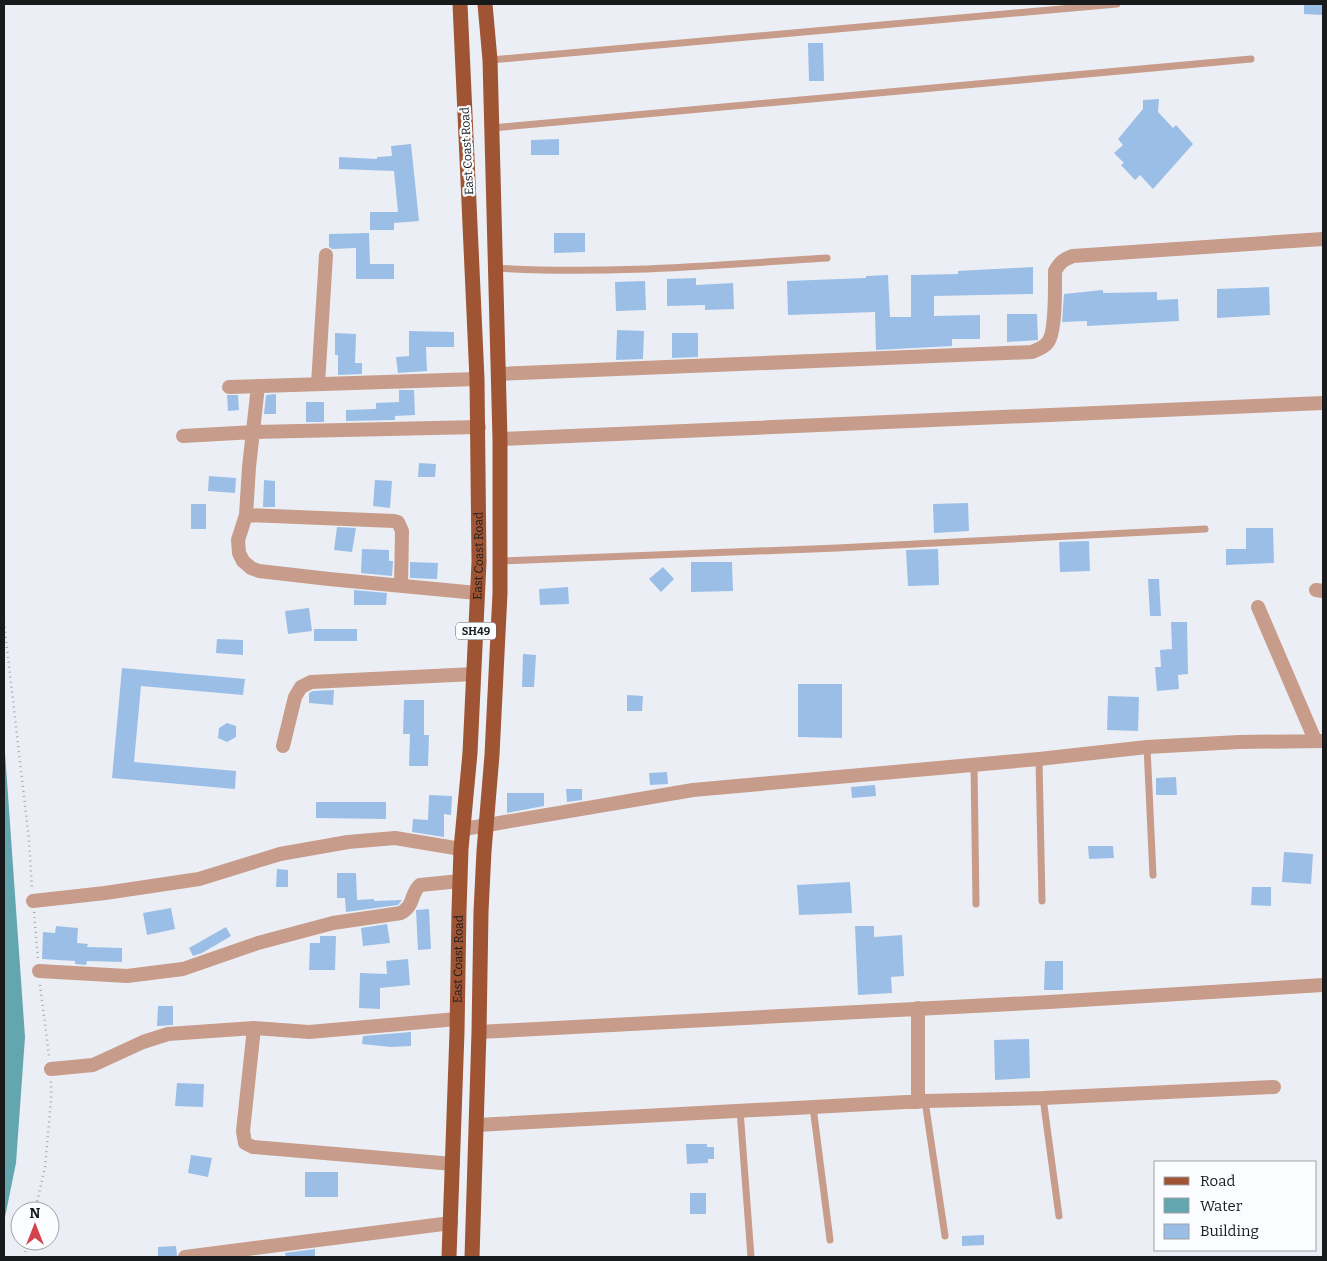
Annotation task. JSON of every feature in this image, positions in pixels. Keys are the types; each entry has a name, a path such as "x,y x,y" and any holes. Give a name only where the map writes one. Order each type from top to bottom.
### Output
{"main road":[{"name":"East Coast Road","path":"450,1257 460,881 474,674 477,593 479,427 460,4"},
{"name":"East Coast Road","path":"472,1257 481,912 492,754 500,561 500,439 496,268 490,60 485,4"}],"street":[{"path":"498,374 1032,352 1044,347 1050,340 1055,271 1059,263 1066,258 1323,239"},
{"path":"318,384 326,255"},
{"path":"229,387 477,379"},
{"path":"258,386 246,515 238,540 239,553 243,561 251,568 329,579 477,593"},
{"path":"500,439 1323,403"},
{"path":"183,436 254,432 479,427"},
{"path":"246,515 394,520 398,522 402,531 401,586"},
{"path":"464,830 693,790 1039,759 1147,747 1239,742 1319,741 1258,607"},
{"path":"283,746 295,697 301,687 311,682 474,674"},
{"path":"33,901 200,879 280,854 348,842 395,838 462,849"},
{"path":"39,971 128,976 184,969 258,943 333,923 401,913 408,909 416,889 420,885 460,881"},
{"path":"479,1032 1323,985"},
{"path":"918,1008 922,1101"},
{"path":"51,1070 93,1065 143,1042 168,1034 254,1028 309,1032 457,1020"},
{"path":"254,1028 243,1131 245,1143 253,1147 453,1164"},
{"path":"476,1125 922,1101 1043,1098 1274,1087"},
{"path":"185,1257 451,1223"}],"lane":[{"path":"490,60 1118,4"},
{"path":"492,128 1251,59"},
{"path":"496,268 579,271 685,267 827,258"},
{"path":"500,561 827,548 1204,529"},
{"path":"1147,747 1153,875"},
{"path":"1039,759 1042,901"},
{"path":"974,765 976,904"},
{"path":"1043,1098 1059,1216"},
{"path":"922,1101 945,1236"},
{"path":"812,1107 830,1240"},
{"path":"740,1110 751,1257"}],"path":[{"path":"4,622 28,840 39,971 51,1070 51,1100 45,1167 37,1201"}],"water":[{"path":"4,738 25,1037 16,1163 4,1222"}],"building":[{"path":"1304,4 1323,4 1323,15 1304,14"},
{"path":"808,43 823,43 824,81 809,81"},
{"path":"1159,99 1158,112 1173,128 1176,125 1193,144 1153,189 1140,175 1135,180 1121,165 1124,163 1114,153 1123,145 1118,139 1143,109 1143,100"},
{"path":"559,139 559,155 531,155 531,140"},
{"path":"411,144 419,221 394,223 394,230 370,230 370,212 398,212 394,171 339,169 339,157 377,159 377,157 392,156 391,146"},
{"path":"369,233 370,264 394,264 394,279 356,279 356,248 332,249 329,247 329,234"},
{"path":"554,233 585,233 585,252 554,253"},
{"path":"1033,267 1033,294 934,296 934,316 980,315 980,339 952,339 952,346 876,350 875,312 788,315 787,281 866,278 866,276 888,275 890,317 911,317 911,275 958,274 958,271"},
{"path":"696,278 696,285 733,283 734,309 705,310 705,305 667,306 667,279"},
{"path":"645,281 646,310 616,311 615,282"},
{"path":"1269,287 1270,315 1217,318 1217,289"},
{"path":"1103,290 1103,293 1157,292 1157,300 1178,299 1179,321 1087,326 1087,321 1062,322 1064,294"},
{"path":"1007,314 1037,314 1038,340 1007,342"},
{"path":"617,330 644,331 643,359 616,360"},
{"path":"409,331 454,332 454,347 426,347 427,371 398,373 396,357 409,356"},
{"path":"335,333 356,334 355,363 362,363 362,374 338,375 338,355 335,355"},
{"path":"672,333 698,333 698,357 672,358"},
{"path":"399,390 414,390 415,415 395,416 395,420 346,421 346,410 376,409 376,403 399,402"},
{"path":"276,394 276,414 264,414 266,395"},
{"path":"227,395 238,395 239,410 228,411"},
{"path":"306,402 324,402 324,422 306,422"},
{"path":"419,463 436,464 435,477 418,477"},
{"path":"209,476 236,478 235,493 208,491"},
{"path":"264,480 275,481 275,507 263,507"},
{"path":"375,480 392,481 390,508 373,506"},
{"path":"968,503 969,531 934,533 933,504"},
{"path":"191,504 206,504 206,529 191,529"},
{"path":"337,527 356,528 352,552 334,550"},
{"path":"1246,528 1273,528 1274,563 1226,565 1226,549 1246,549"},
{"path":"1089,541 1090,571 1060,572 1059,542"},
{"path":"362,549 389,550 389,561 393,561 392,576 361,573"},
{"path":"938,549 939,585 908,586 906,550"},
{"path":"410,562 438,563 437,579 410,578"},
{"path":"691,562 732,562 733,591 691,592"},
{"path":"663,567 674,579 661,592 649,579"},
{"path":"1148,579 1159,579 1161,616 1150,616"},
{"path":"568,587 569,604 540,605 539,589"},
{"path":"354,590 387,593 386,605 354,605"},
{"path":"309,608 312,631 288,634 285,611"},
{"path":"1171,622 1187,622 1188,674 1178,675 1179,689 1157,691 1155,667 1161,667 1160,650 1172,649"},
{"path":"314,629 357,629 357,641 314,641"},
{"path":"217,639 243,640 243,655 216,653"},
{"path":"523,654 536,655 534,687 522,687"},
{"path":"122,668 245,679 243,695 141,686 134,762 236,771 235,789 112,778"},
{"path":"798,684 842,684 842,738 798,737"},
{"path":"334,690 333,705 309,703 309,693 313,691"},
{"path":"627,695 643,696 642,711 627,711"},
{"path":"1108,696 1139,697 1138,731 1107,730"},
{"path":"404,700 424,700 424,735 429,735 428,766 409,766 410,734 403,734"},
{"path":"227,723 236,726 236,737 227,742 218,738 219,728"},
{"path":"667,772 668,784 650,785 649,773"},
{"path":"1176,777 1177,795 1156,795 1156,778"},
{"path":"875,785 876,796 852,798 851,787"},
{"path":"566,789 582,789 582,800 567,802"},
{"path":"507,793 544,793 544,806 507,813"},
{"path":"429,795 452,796 451,815 444,814 444,837 412,832 413,819 428,820"},
{"path":"316,802 386,802 386,819 316,818"},
{"path":"1088,846 1113,846 1114,858 1089,859"},
{"path":"1284,852 1313,854 1311,884 1282,882"},
{"path":"277,869 288,870 288,887 276,887"},
{"path":"337,873 356,873 357,900 402,900 398,905 346,912 345,898 337,898"},
{"path":"850,882 852,913 799,915 797,885"},
{"path":"1252,887 1271,887 1271,906 1251,905"},
{"path":"171,908 175,929 147,935 143,913"},
{"path":"429,909 431,949 418,950 416,910"},
{"path":"387,924 390,943 363,946 361,928"},
{"path":"56,926 78,928 77,943 88,944 87,947 122,948 122,962 87,961 86,965 75,964 75,961 42,959 43,932 55,933"},
{"path":"855,926 874,926 874,937 902,935 904,976 891,977 892,993 858,995"},
{"path":"226,927 231,936 202,953 193,956 189,948"},
{"path":"320,936 336,936 335,970 309,970 310,943 320,943"},
{"path":"408,959 410,985 380,988 380,1009 359,1008 360,973 387,974 386,961"},
{"path":"1045,961 1063,961 1063,990 1044,990"},
{"path":"158,1006 173,1006 173,1025 157,1026"},
{"path":"411,1032 411,1046 391,1047 362,1044 363,1036"},
{"path":"1029,1039 1030,1078 995,1080 994,1040"},
{"path":"177,1083 204,1084 203,1107 175,1106"},
{"path":"686,1144 707,1144 707,1147 714,1147 714,1159 708,1159 708,1163 687,1164"},
{"path":"191,1155 212,1158 208,1177 188,1173"},
{"path":"305,1172 338,1172 338,1197 305,1197"},
{"path":"690,1193 706,1193 706,1214 690,1214"},
{"path":"984,1235 984,1245 962,1246 962,1236"},
{"path":"176,1246 177,1256 158,1257 158,1247"},
{"path":"315,1249 315,1257 286,1257 285,1253"}]}
